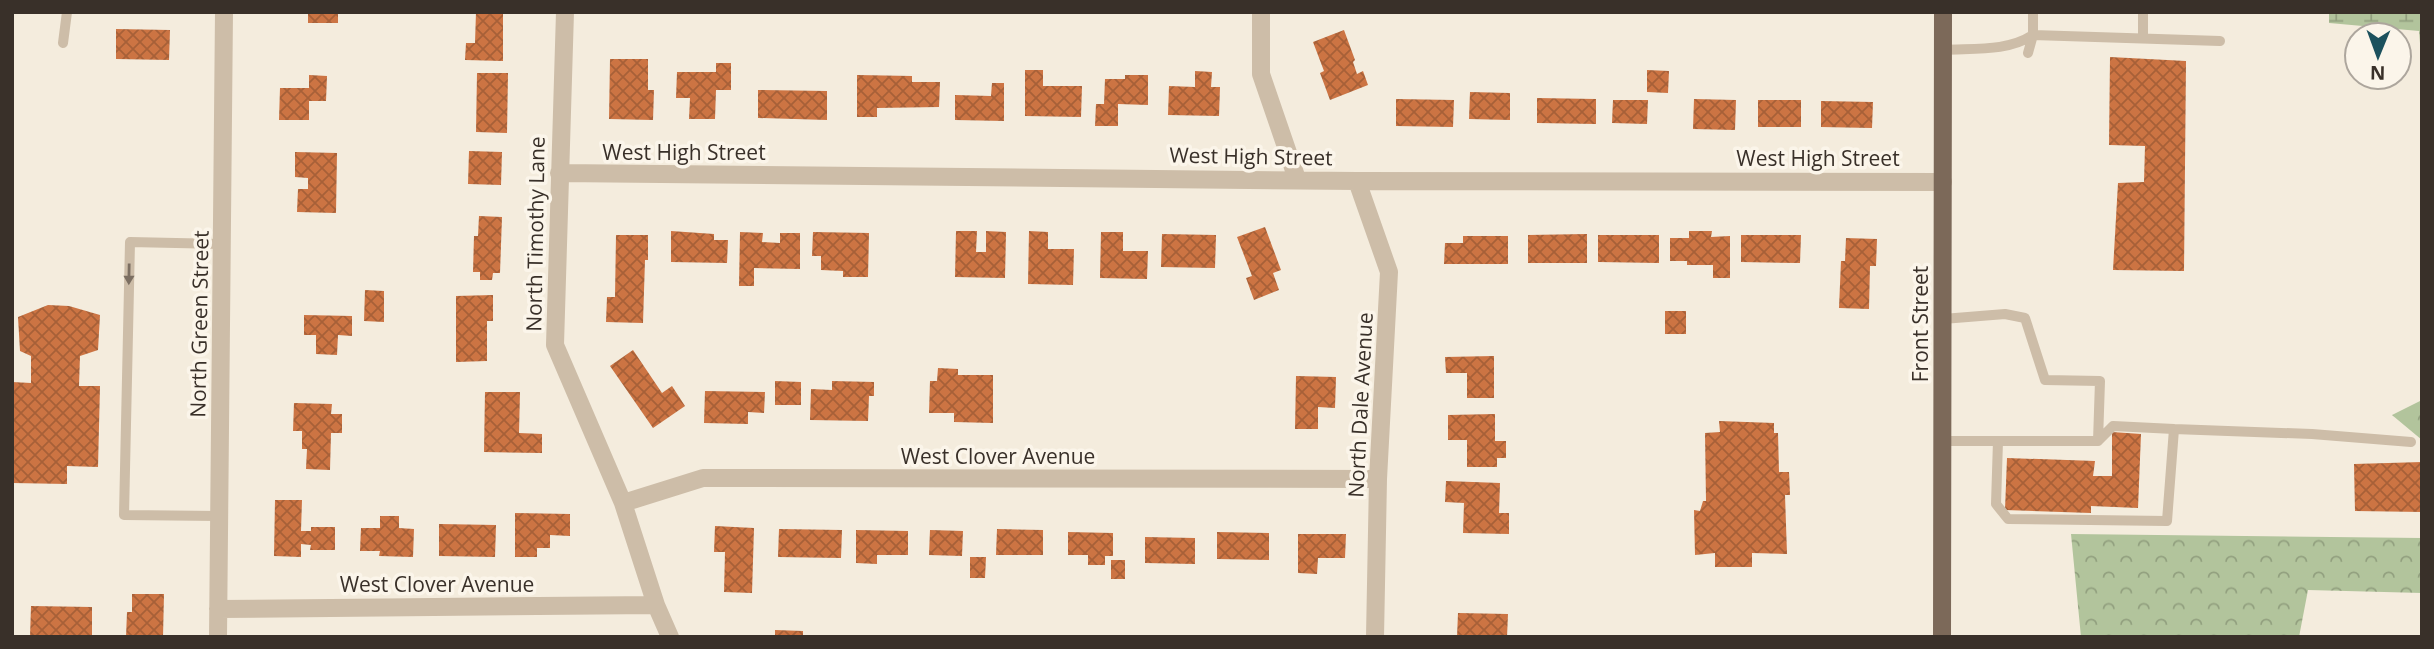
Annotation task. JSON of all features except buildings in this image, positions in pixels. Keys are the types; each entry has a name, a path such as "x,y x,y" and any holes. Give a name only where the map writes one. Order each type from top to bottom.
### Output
{"main road":[{"name":"Front Street","path":"1942,637 1943,12"}],"street":[{"name":"North Green Street","path":"218,637 224,12"},
{"name":"North Timothy Lane","path":"565,12 555,345 622,503 656,606 670,637"},
{"path":"1261,12 1261,74 1297,179"},
{"name":"West High Street","path":"559,173 1357,181 1943,182"},
{"name":"North Dale Avenue","path":"1357,181 1389,272 1378,479 1375,637"},
{"name":"West Clover Avenue","path":"622,503 703,478 1378,479"},
{"name":"West Clover Avenue","path":"218,609 656,606"}],"lane":[{"path":"63,43 67,12"},
{"path":"2028,52 2033,35 2033,12"},
{"path":"2143,12 2143,38"},
{"path":"1943,50 2013,45 2033,35 2220,41"},
{"path":"219,516 124,515 130,242 222,244"},
{"path":"1943,319 2005,314 2025,318 2045,380 2100,382 2098,440"},
{"path":"1943,441 2098,440 2113,426 2312,434 2411,442"},
{"path":"1998,441 1996,504 2008,519 2167,521 2174,429"}],"green space":[{"path":"2329,12 2422,12 2422,68 2419,31 2413,30 2413,21 2329,23"},
{"path":"2422,400 2422,440 2392,415"},
{"path":"2071,534 2422,538 2422,593 2308,590 2299,637 2081,637"}]}
